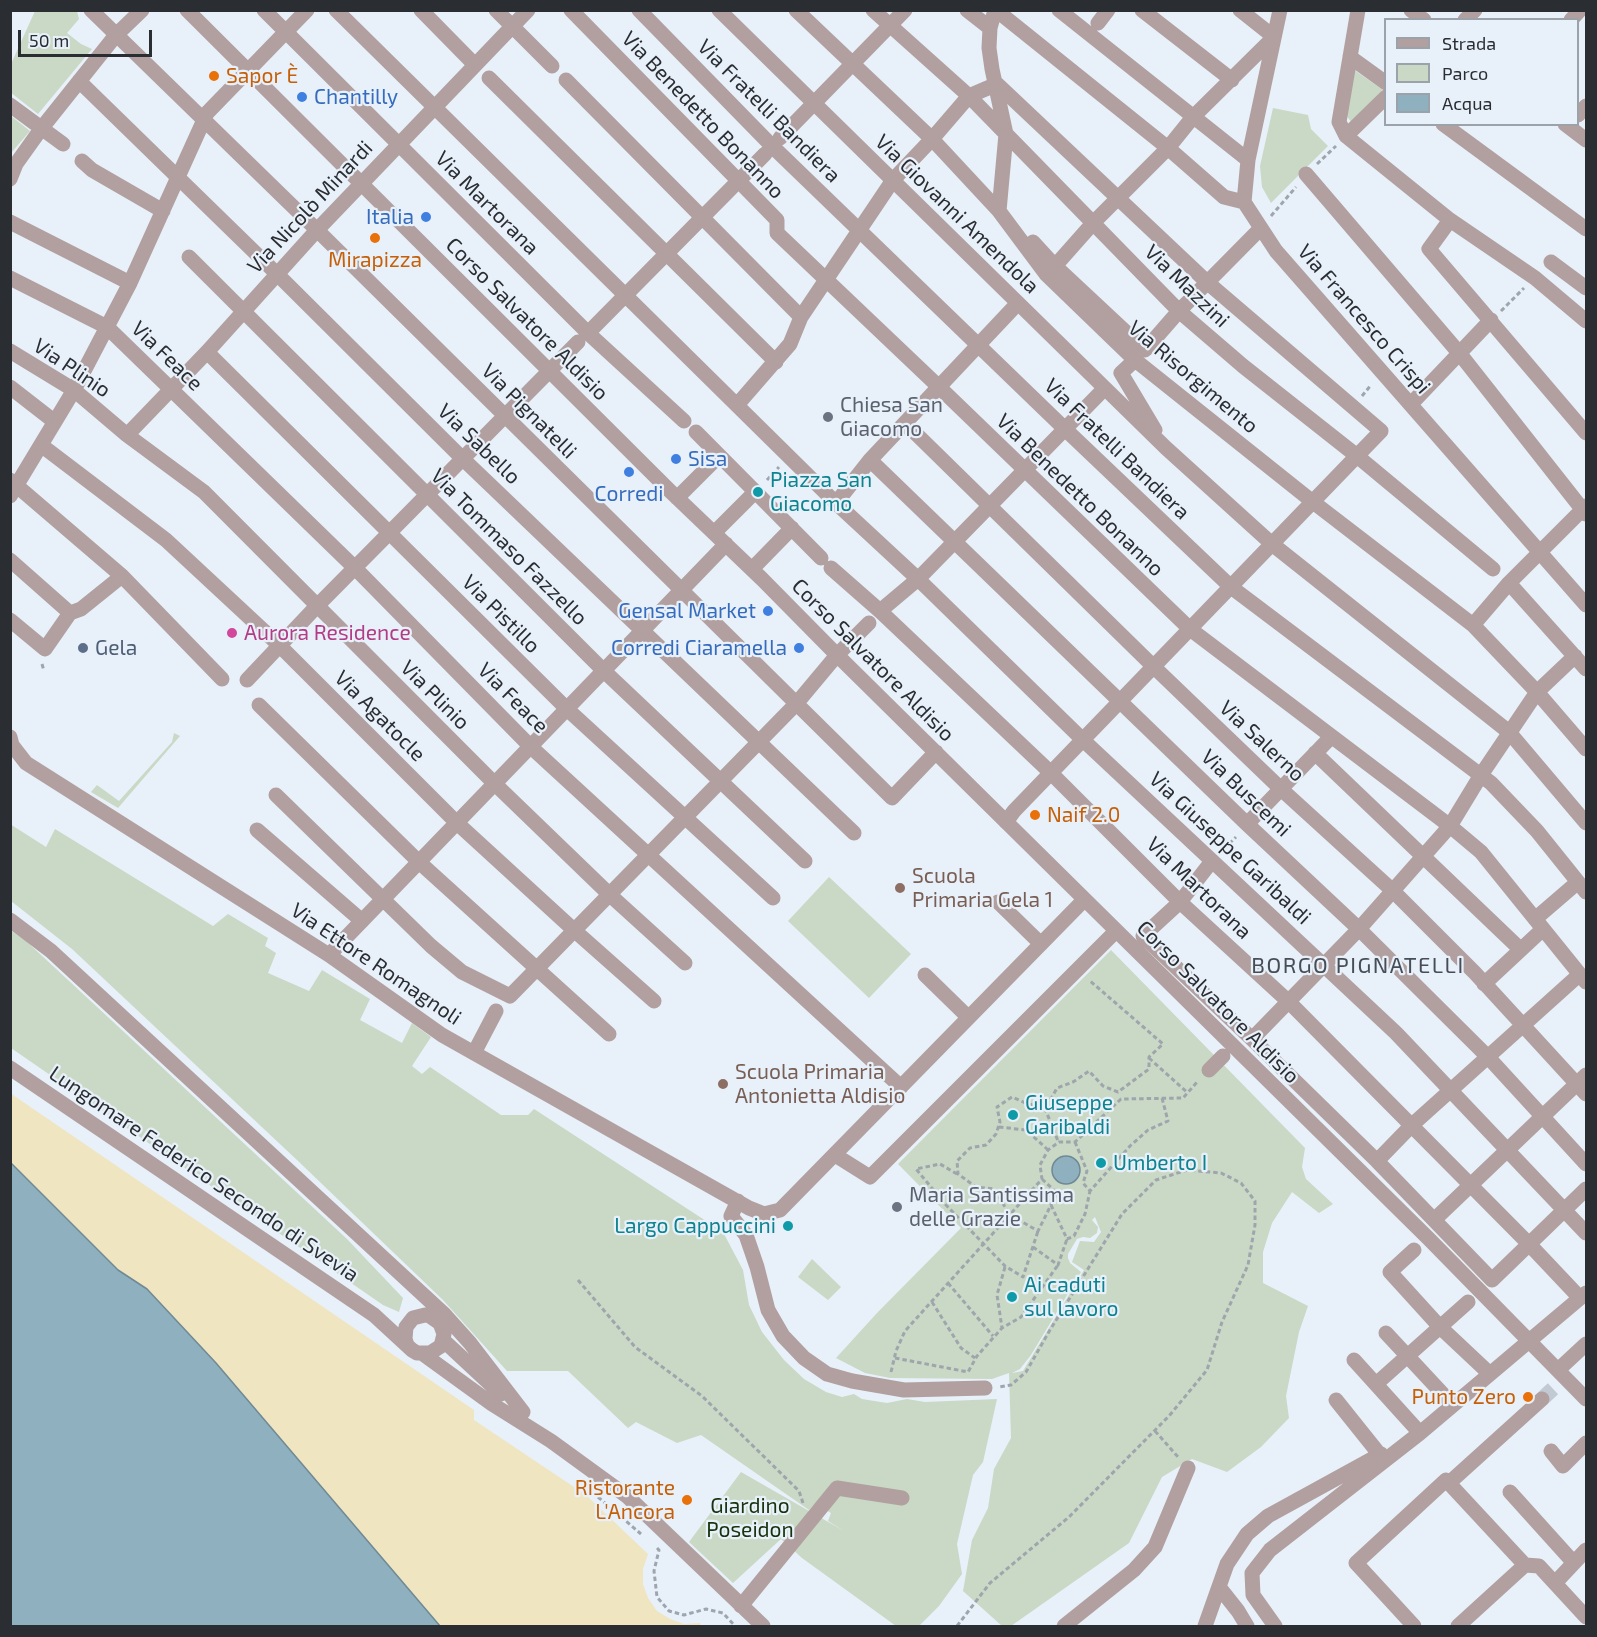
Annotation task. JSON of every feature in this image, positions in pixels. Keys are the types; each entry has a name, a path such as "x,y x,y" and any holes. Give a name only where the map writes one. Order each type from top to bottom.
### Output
{"street":[{"name":"Via Pignatelli","path":"91,10 892,798 936,752"},
{"path":"10,179 16,164 41,129 116,35 142,10"},
{"name":"Corso Salvatore Aldisio","path":"187,10 677,498 752,569 1473,1283 1529,1341 1560,1378 1587,1400"},
{"name":"Via Martorana","path":"264,10 398,144 583,337 684,421"},
{"path":"222,679 122,576 13,487 74,390 130,283 207,113 307,10"},
{"name":"Via Giuseppe Garibaldi","path":"336,10 836,503 918,579 1083,740 1395,1033 1587,1233"},
{"path":"421,10 476,64"},
{"path":"496,10 552,66"},
{"name":"Via Nicolò Minardi","path":"127,435 207,352 276,273 528,10"},
{"name":"Via Benedetto Bonanno","path":"571,10 777,220 777,233 1190,629 1481,852 1583,978"},
{"name":"Via Fratelli Bandiera","path":"639,10 772,146 1231,586 1481,775 1537,831 1582,887"},
{"name":"Via Giovanni Amendola","path":"719,10 1166,448 1272,544 1509,732 1587,823"},
{"name":"Via Risorgimento","path":"796,10 933,139 999,211 1046,274 1313,502 1473,625 1587,749"},
{"name":"Via Mazzini","path":"873,10 969,96 1179,311 1492,569"},
{"path":"780,138 854,65 905,10"},
{"path":"967,10 990,28"},
{"path":"999,211 1006,134 989,48 990,28 995,10 1168,148 1224,197 1245,202 1248,160 1280,10"},
{"path":"1059,10 1248,160"},
{"path":"1098,23 1108,10"},
{"path":"1142,10 1232,80"},
{"path":"1239,10 1274,37"},
{"path":"1358,10 1340,122 1346,136 1450,220 1534,278 1587,321"},
{"path":"1055,266 1094,222 1168,148 1192,117 1274,37"},
{"path":"1350,57 1384,82"},
{"path":"489,78 776,362"},
{"path":"566,80 801,317"},
{"name":"Via Sabello","path":"79,81 463,459 854,833"},
{"path":"737,405 790,344 801,317 893,180 933,139 969,96 997,84"},
{"path":"997,84 1208,282 1381,431 1006,822"},
{"path":"1346,136 1384,99"},
{"path":"10,105 63,144"},
{"path":"1446,126 1587,229"},
{"path":"1573,126 1587,140"},
{"path":"247,680 316,607 765,154"},
{"path":"82,161 92,170 163,211"},
{"path":"1306,174 1460,354 1585,509 1539,551 1473,625"},
{"name":"Via Francesco Crispi","path":"1245,202 1276,250 1587,605"},
{"path":"1450,220 1429,249 1587,433"},
{"path":"10,222 130,283"},
{"name":"Via Risorgimento","path":"1019,227 1140,355"},
{"path":"1140,355 1179,311 1261,228"},
{"name":"Via Tommaso Fazzello","path":"189,257 604,671 805,861"},
{"path":"1551,262 1587,288"},
{"name":"Via Feace","path":"10,279 107,327 355,568 531,747 901,1087"},
{"path":"836,503 870,460 1018,303"},
{"path":"1411,405 1491,320"},
{"name":"Via Plinio","path":"10,351 74,390 127,435 204,492 316,607 495,784 610,895 685,963"},
{"name":"Via Pistillo","path":"207,352 567,709 773,898"},
{"name":"Via Giovanni Amendola","path":"1140,355 1121,373 1166,448"},
{"path":"10,387 55,422"},
{"path":"880,611 918,579 1104,389"},
{"name":"Via Salerno","path":"905,423 1281,789 1393,891 1583,1084"},
{"name":"Via Martorana","path":"696,432 826,563 1051,773 1180,902 1289,1002 1529,1244 1583,1295"},
{"name":"Via Agatocle","path":"41,445 166,540 279,645 457,823 654,1001"},
{"path":"677,498 719,456"},
{"name":"Via Buscemi","path":"870,460 1359,929 1488,1057 1587,1164"},
{"path":"714,533 755,492"},
{"path":"752,569 792,528"},
{"path":"329,955 726,544"},
{"path":"10,560 70,613"},
{"path":"10,620 45,649 70,613 81,609 122,576"},
{"path":"1509,583 1587,669"},
{"path":"276,795 431,946 462,972 510,996 720,783 869,623"},
{"path":"1252,1039 1359,929 1450,826 1509,732 1537,693 1575,656"},
{"path":"259,705 419,862 609,1034"},
{"name":"Via Ettore Romagnoli","path":"10,737 12,745 26,763 329,955 442,1035 738,1201"},
{"path":"1247,824 1331,737"},
{"path":"1315,753 1520,950"},
{"path":"257,830 362,921"},
{"path":"1212,861 1180,902 1143,936 1377,1161 1492,1280 1587,1189"},
{"path":"1484,984 1520,950 1539,924 1582,887"},
{"path":"985,1388 904,1390 827,1374 804,1358 783,1336 768,1311 746,1235 731,1216 738,1201 764,1214 780,1210 1084,900"},
{"path":"998,902 1041,944"},
{"path":"10,920 51,951 444,1314 470,1343 523,1412 551,1442"},
{"path":"835,1155 870,1177 1116,931"},
{"path":"925,975 968,1017"},
{"path":"1377,1161 1412,1125 1523,1025 1583,978"},
{"path":"474,1053 496,1011"},
{"path":"1209,1070 1223,1056"},
{"name":"Lungomare Federico Secondo di Svevia","path":"10,1068 374,1315 407,1345"},
{"path":"1434,1220 1542,1116 1583,1084"},
{"path":"1414,1250 1390,1272 1440,1327 1490,1374"},
{"path":"410,1283 417,1301 417,1308 405,1333 407,1345 412,1350 423,1354 628,1497 763,1626"},
{"path":"1275,1626 1253,1595 1252,1573 1270,1550 1420,1433 1583,1295"},
{"path":"423,1354 436,1351 443,1340 443,1328 427,1299"},
{"path":"1376,1384 1468,1302"},
{"name":"Lungomare Federico Secondo di Svevia","path":"374,1315 395,1322 411,1320"},
{"path":"411,1320 424,1315 436,1318"},
{"path":"1386,1333 1453,1405"},
{"path":"443,1340 523,1412"},
{"path":"1560,1378 1587,1344"},
{"path":"1354,1360 1420,1433"},
{"path":"1449,1483 1542,1399"},
{"path":"1336,1400 1380,1455"},
{"path":"1205,1626 1227,1564 1247,1534 1268,1516 1420,1433"},
{"path":"1551,1451 1563,1466 1587,1443"},
{"path":"1064,1626 1134,1570 1155,1547 1188,1468"},
{"path":"1414,1626 1356,1563 1446,1480 1525,1565 1539,1566 1587,1617"},
{"path":"741,1606 837,1488 902,1498"},
{"path":"1510,1492 1574,1563"},
{"path":"1555,1583 1587,1550"},
{"path":"1458,1626 1525,1565"},
{"path":"1219,1587 1247,1626"}],"path":[{"path":"1491,320 1534,278"},
{"path":"1352,406 1383,372"},
{"path":"755,492 790,457"},
{"path":"1212,861 1247,824"},
{"path":"958,1174 957,1161 970,1148 986,1145 996,1134 1000,1122 997,1107 1012,1097 1030,1105 1051,1099 1057,1088 1073,1082 1089,1071 1103,1086 1118,1092 1149,1069 1149,1057 1163,1044 1085,977"},
{"path":"1149,1057 1188,1093"},
{"path":"1038,1231 1010,1215 994,1189 976,1187 940,1164 916,1168 946,1205 1005,1266 1023,1277 1038,1231 1057,1193 1042,1179 1040,1165 1048,1150 1059,1142 1075,1142 1121,1099 1183,1098 1197,1082"},
{"path":"1067,1239 1074,1236 1085,1214 1090,1191 1130,1146 1148,1130 1168,1121 1162,1098"},
{"path":"1042,1101 1059,1142"},
{"path":"999,1127 1026,1130 1048,1150"},
{"path":"1075,1142 1087,1171 1083,1183 1090,1191"},
{"path":"957,1626 990,1583 1069,1516 1169,1416 1207,1370 1222,1322 1248,1265 1255,1225 1255,1201 1241,1183 1221,1173 1187,1170 1156,1180 1122,1214 1026,1372 1011,1385 985,1388"},
{"path":"890,1374 896,1351 905,1331 1042,1179"},
{"path":"895,1358 968,1372 975,1358 993,1336 1021,1317 1058,1265 1067,1239 1051,1205"},
{"path":"1033,1247 1058,1265"},
{"path":"1002,1328 997,1295 1005,1266"},
{"path":"578,1280 635,1347 702,1395 799,1491 809,1523"},
{"path":"948,1283 993,1336"},
{"path":"932,1302 961,1348 975,1358"},
{"path":"1154,1431 1188,1468"},
{"path":"593,1493 643,1536"},
{"path":"651,1543 659,1550 654,1571 657,1597 669,1611 684,1615 706,1609 723,1613 735,1626"}],"green space":[{"path":"35,11 77,11 79,19 67,33 92,49 38,114 10,92 11,64"},
{"path":"1353,69 1383,90 1352,123 1345,114"},
{"path":"1273,108 1308,115 1311,129 1328,146 1271,203 1262,187 1260,166"},
{"path":"11,116 30,131 11,153"},
{"path":"174,733 180,736 118,808 91,792 97,785 119,801 172,742"},
{"name":"Giardino Poseidon","path":"10,824 46,847 55,829 213,926 228,914 268,938 265,946 276,953 268,973 309,991 322,970 370,999 360,1020 402,1043 412,1023 431,1037 412,1066 422,1074 430,1067 501,1115 528,1115 534,1109 723,1232 743,1270 749,1305 762,1332 784,1360 804,1379 826,1392 842,1397 854,1394 862,1399 887,1403 907,1399 925,1402 997,1399 983,1462 973,1475 957,1544 962,1574 939,1606 919,1626 896,1626 802,1558 781,1539 733,1583 689,1542 741,1472 844,1531 828,1521 831,1513 815,1504 809,1510 701,1435 677,1443 636,1422 628,1428 568,1371 507,1371 443,1300 297,1160 72,949 11,901"},
{"path":"829,877 911,954 869,998 788,921"},
{"path":"10,930 26,941 347,1239 403,1298 399,1312 383,1305 11,1048"},
{"path":"1111,950 1305,1148 1302,1167 1306,1179 1333,1204 1319,1213 1292,1192 1272,1223 1263,1252 1263,1283 1308,1306 1299,1332 1286,1396 1289,1418 1261,1447 1227,1472 1192,1459 1162,1477 1129,1543 1011,1626 1002,1626 963,1591 972,1540 988,1508 994,1469 1011,1438 1009,1373 992,1379 890,1378 865,1373 836,1358 961,1228 898,1164","holes":["1095,1217 1101,1232 1094,1242 1080,1241 1072,1262 1084,1270 1023,1371 1012,1373 1020,1369 1031,1355 1081,1272 1070,1263 1068,1258 1077,1239 1090,1238 1097,1233 1098,1227 1092,1220"]},
{"path":"812,1259 841,1287 828,1300 798,1277"}],"sand":[{"path":"10,1093 474,1410 474,1420 586,1495 648,1554 643,1569 643,1584 648,1598 657,1611 684,1624 700,1623 701,1626 440,1626 216,1363 147,1289 118,1270 11,1163"}],"water":[{"path":"1066,1156 1076,1160 1080,1170 1076,1180 1066,1184 1056,1180 1052,1170 1056,1160"},
{"path":"11,1163 118,1270 147,1289 216,1363 440,1626 11,1626"}],"tunnel":[{"path":"1542,1399 1557,1385"}],"place":[{"name":"Sapor È","path":"214,76"},
{"name":"Chantilly","path":"302,97"},
{"name":"Italia","path":"426,217"},
{"name":"Mirapizza","path":"375,238"},
{"name":"Chiesa San Giacomo","path":"828,417"},
{"name":"Sisa","path":"676,459"},
{"name":"Corredi","path":"629,472"},
{"name":"Piazza San Giacomo","path":"758,492"},
{"name":"Gensal Market","path":"768,611"},
{"name":"Aurora Residence","path":"232,633"},
{"name":"Gela","path":"83,648"},
{"name":"Corredi Ciaramella","path":"799,648"},
{"name":"Naif 2.0","path":"1035,815"},
{"name":"Scuola Primaria Gela 1","path":"900,888"},
{"name":"Scuola Primaria Antonietta Aldisio","path":"723,1084"},
{"name":"Giuseppe Garibaldi","path":"1013,1115"},
{"name":"Umberto I","path":"1101,1163"},
{"name":"Maria Santissima delle Grazie","path":"897,1207"},
{"name":"Largo Cappuccini","path":"788,1226"},
{"name":"Ai caduti sul lavoro","path":"1012,1297"},
{"name":"Punto Zero","path":"1528,1397"},
{"name":"Ristorante L'Ancora","path":"687,1500"}],"district":[{"name":"BORGO PIGNATELLI","path":"1358,966"}]}
